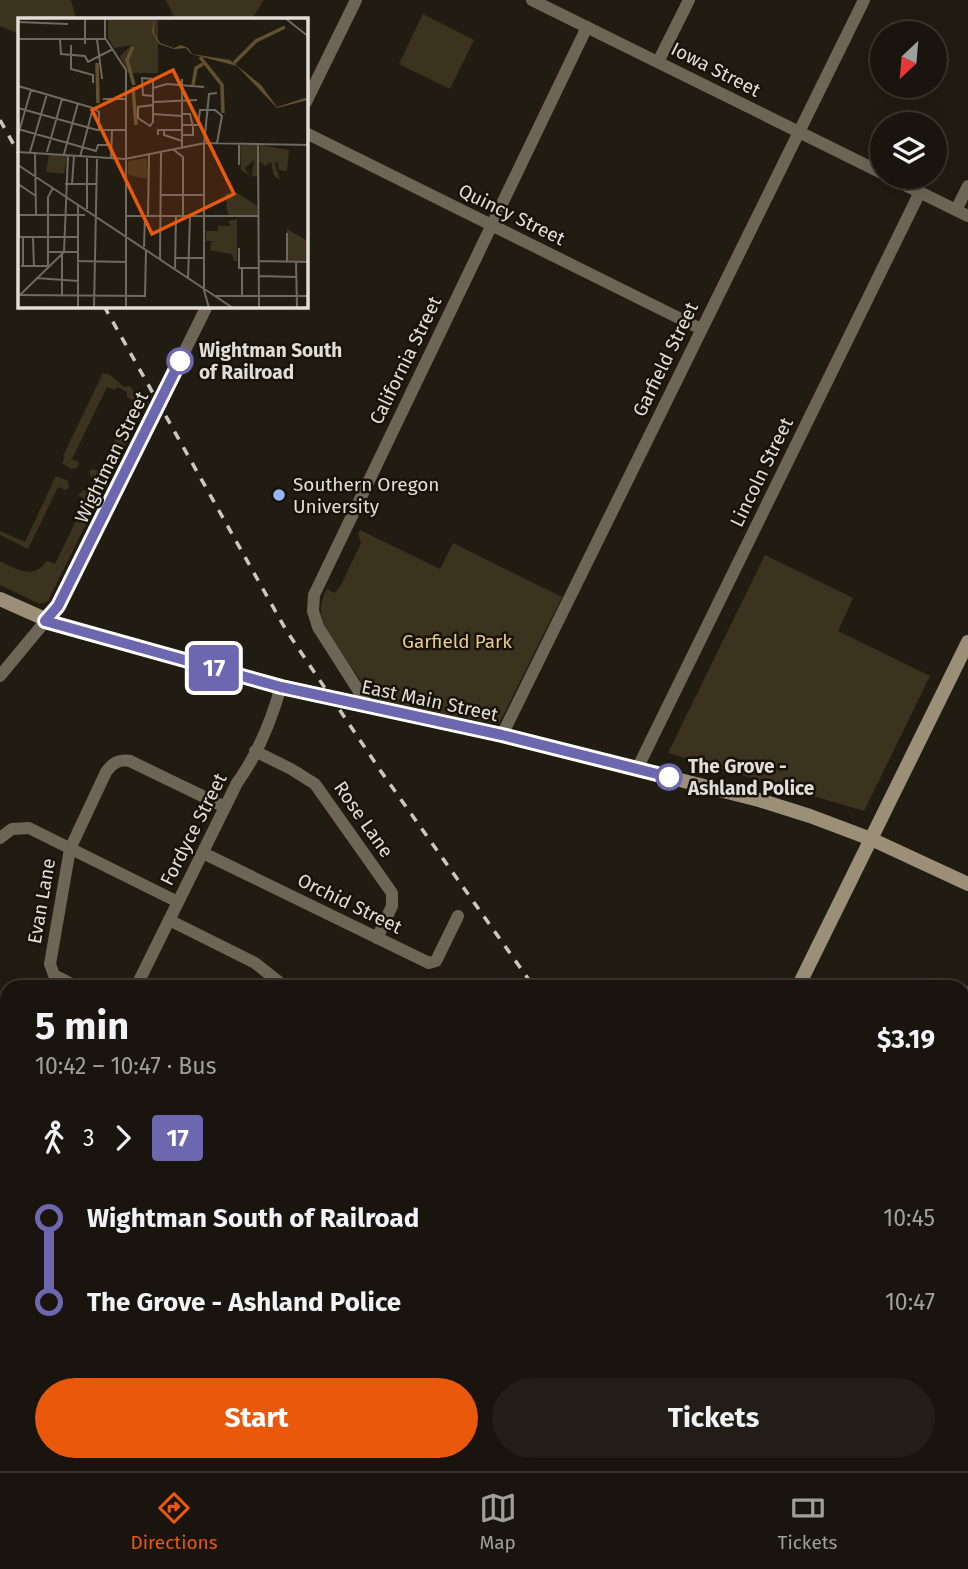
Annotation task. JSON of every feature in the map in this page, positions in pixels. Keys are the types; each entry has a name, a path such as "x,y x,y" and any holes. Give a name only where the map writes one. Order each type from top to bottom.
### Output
{"street":[{"path":"308,98 356,0"},
{"name":"Iowa Street","path":"532,0 870,167"},
{"path":"658,62 689,0"},
{"name":"Garfield Street","path":"502,735 864,0"},
{"name":"California Street","path":"369,707 318,627 313,611 314,595 587,27"},
{"name":"Quincy Street","path":"308,134 701,329"},
{"path":"914,189 962,213 968,186"},
{"name":"Lincoln Street","path":"637,769 920,192"},
{"name":"Wightman Street","path":"0,676 58,606 205,308"},
{"name":"East Main Street","path":"0,599 45,621 281,687 502,735 778,806 871,839 968,884"},
{"path":"801,980 968,642"},
{"name":"Fordyce Street","path":"139,980 255,751 276,705 281,687"},
{"name":"Rose Lane","path":"255,751 305,776 315,784 392,893 392,906 377,938"},
{"name":"Evan Lane","path":"64,980 54,975 50,964 70,849 112,764 121,760 130,761 225,807"},
{"path":"0,838 20,827 29,828 178,901"},
{"name":"Orchid Street","path":"203,853 432,964 458,916"},
{"path":"169,920 255,963 276,980"}],"green space":[{"path":"0,0 71,0 76,18 18,18 18,34 0,26"},
{"path":"166,0 264,0 253,18 175,18"},
{"path":"423,14 474,40 450,89 399,64"},
{"path":"103,373 110,375 124,387 130,386 145,405 105,486 92,479 89,471 93,469 100,472 134,401 127,397 127,392 118,387 115,390 107,387 72,459 79,462 78,467 71,469 62,463"},
{"path":"56,476 68,481 69,487 66,490 58,487 28,549 0,535 0,531 25,542"},
{"path":"84,490 100,496 48,601 40,604 0,585 0,561 25,572 36,570 47,561 55,564 86,500 78,495"},
{"name":"Garfield Park","path":"360,530 440,569 453,543 562,597 500,722 496,724 373,697 324,629 321,613 321,604 327,589 334,593 340,587 361,543 358,534"},
{"path":"765,555 853,598 838,631 930,676 864,811 668,753"}],"railway":[{"path":"0,120 18,152"},
{"path":"105,308 286,630 380,770 529,980"}],"bus line":[{"name":"17","path":"180,361 58,606 45,621 281,687 502,735 669,777"}],"place":[{"name":"Wightman South of Railroad","path":"180,361"},
{"name":"Southern Oregon University","path":"279,495"},
{"name":"The Grove - Ashland Police","path":"669,777"}]}
